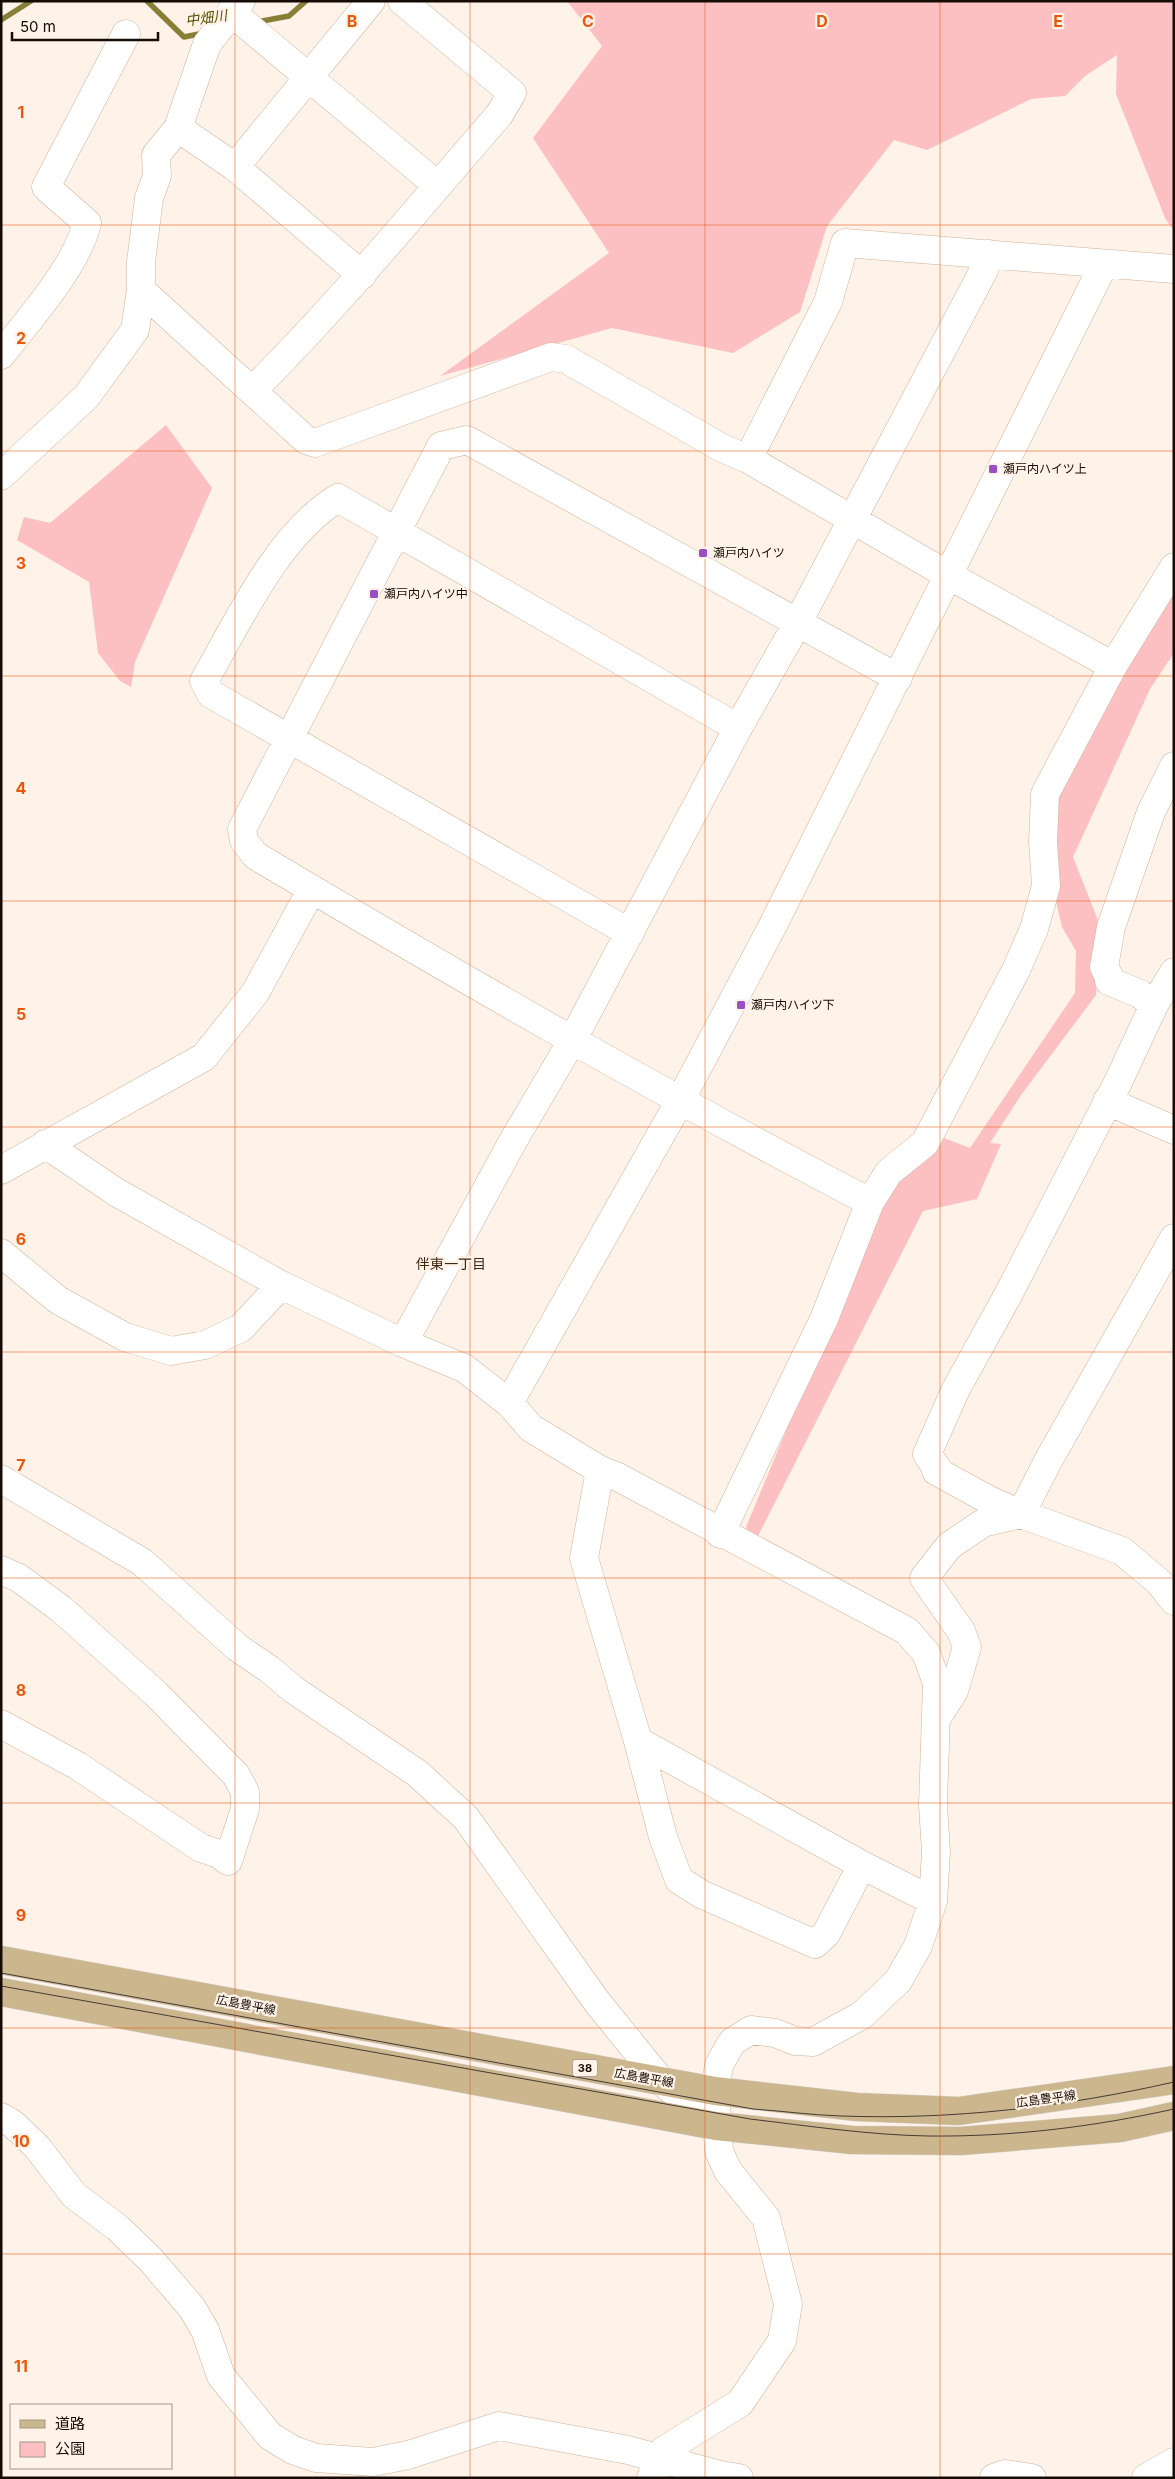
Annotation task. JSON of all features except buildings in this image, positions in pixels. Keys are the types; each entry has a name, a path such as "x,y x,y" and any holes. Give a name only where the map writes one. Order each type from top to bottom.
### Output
{"main road":[{"name":"広島豊平線","path":"1,1960 715,2091 857,2108 959,2111 1174,2080"},
{"path":"1,1992 716,2126 852,2140 961,2141 1120,2128 1174,2116"}],"street":[{"path":"235,167 371,1"},
{"path":"253,390 362,275 499,115 512,93 402,1"},
{"path":"1,476 86,398 135,330 141,290 141,262 149,198 157,176 156,155 178,128 207,44 236,7 309,77 438,186"},
{"path":"1,355 59,279 84,237 87,223 46,187 126,34"},
{"path":"178,128 235,167 362,275"},
{"path":"748,459 828,302 845,243 1174,269"},
{"path":"402,1343 513,1141 573,1039 738,728 797,624 984,270 990,254"},
{"path":"508,1403 681,1099 898,678 1104,264"},
{"path":"141,290 306,440 315,443 551,357 566,360 722,448 748,459 948,575 1112,666"},
{"path":"870,1202 573,1039 256,856 244,841 242,829 442,446 467,440 797,624 898,678"},
{"path":"630,933 288,740 211,694 204,681 274,561 322,507 338,498 738,728"},
{"path":"720,1534 824,1318 870,1202 889,1172 925,1144 1016,970 1034,929 1046,886 1043,842 1045,794 1112,666 1174,566"},
{"path":"1154,1005 1140,994 1108,981 1110,978 1104,968 1111,927 1148,821 1174,766"},
{"path":"1,1170 204,1057 255,993 312,889"},
{"path":"1174,972 1154,1005 1008,1295 956,1389 926,1454 937,1468 936,1471 989,1500 1021,1514 1122,1551 1160,1582 1174,1601"},
{"path":"1107,1101 1174,1130"},
{"path":"45,1144 116,1192 281,1285 402,1343 464,1368 508,1403 531,1428 600,1470 616,1476 720,1534 908,1631 926,1653 937,1683 932,1805 936,1852 933,1901 918,1946 898,1981 862,2015 813,2042 795,2041 775,2033 751,2030 732,2042 719,2065 715,2091 719,2152 728,2171 766,2218 788,2304 782,2341 740,2403 663,2451 655,2468"},
{"path":"935,1721 954,1690 967,1647 961,1631 924,1578 949,1546 983,1523 1021,1514 1048,1461 1174,1238"},
{"path":"1,1253 58,1300 125,1337 171,1351 205,1345 241,1328 281,1285"},
{"path":"600,1470 584,1558 638,1741 663,1838 678,1880 701,1894 815,1944 826,1934 862,1865"},
{"path":"1,1478 142,1562 238,1648 269,1669 294,1690 417,1773 442,1794 466,1818 598,2002 661,2081 716,2126"},
{"path":"1,1570 18,1578 61,1609 155,1693 236,1775 245,1792 245,1809 228,1861 219,1854 202,1848 78,1766 1,1724"},
{"path":"638,1741 862,1865 933,1901"},
{"path":"1,2118 12,2124 37,2147 74,2194 118,2228 151,2260 192,2308 205,2330 221,2376 270,2436 293,2450 316,2458 373,2462 408,2455 499,2426 628,2450 655,2468 738,2478"},
{"path":"1146,2478 1174,2462"},
{"path":"994,2478 1005,2474 1032,2478"}],"green space":[{"path":"567,1 1174,1 1174,231 1165,218 1116,94 1117,55 1085,76 1065,96 1031,99 927,150 894,140 827,226 800,312 733,353 612,328 440,376 609,253 533,138 602,46"},
{"path":"166,425 212,488 135,662 131,687 120,681 98,653 89,582 17,540 24,517 50,523"},
{"path":"1174,587 1174,653 1150,689 1073,857 1101,928 1096,995 1021,1095 990,1143 1001,1144 977,1199 923,1211 758,1536 750,1535 746,1527 889,1184 941,1137 970,1148 1075,993 1076,951 1062,927 1054,893 1057,795 1124,675 1154,615"}],"waterway":[{"name":"中畑川","path":"1,20 31,1"},
{"name":"中畑川","path":"147,1 184,37 204,33"},
{"name":"中畑川","path":"257,22 289,16 306,1"}],"tram line":[{"path":"1,1973 753,2109 819,2115 883,2117 967,2114 1050,2105 1174,2082"},
{"path":"1,1986 750,2119 839,2130 928,2136 990,2135 1082,2126 1174,2109"}],"place":[{"name":"瀬戸内ハイツ上","path":"993,469"},
{"name":"瀬戸内ハイツ","path":"703,553"},
{"name":"瀬戸内ハイツ中","path":"374,594"},
{"name":"瀬戸内ハイツ下","path":"741,1005"}],"district":[{"name":"伴東一丁目","path":"451,1264"}]}
